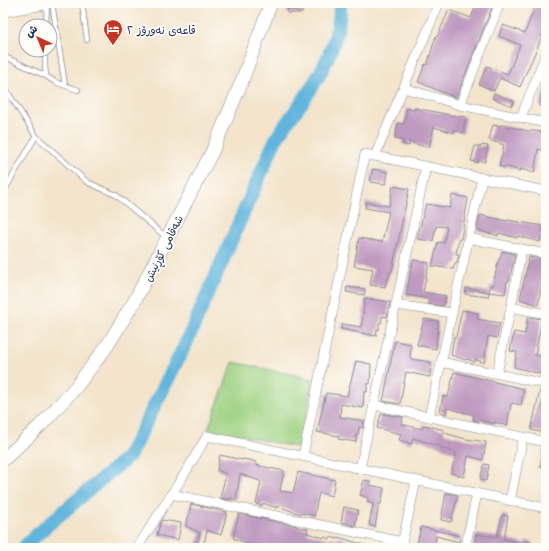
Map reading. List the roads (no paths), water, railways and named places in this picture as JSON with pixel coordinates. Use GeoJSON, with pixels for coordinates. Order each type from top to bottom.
{"type":"FeatureCollection","features":[{"type":"Feature","properties":{"kind":"main road"},"geometry":{"type":"LineString","coordinates":[[3,10],[46,3]]}},
{"type":"Feature","properties":{"kind":"main road","name":"شەقامی کۆڕنیش"},"geometry":{"type":"LineString","coordinates":[[3,460],[59,406],[92,367],[131,308],[212,152],[227,119],[271,3]]}},
{"type":"Feature","properties":{"kind":"street"},"geometry":{"type":"LineString","coordinates":[[376,156],[439,3]]}},
{"type":"Feature","properties":{"kind":"street"},"geometry":{"type":"LineString","coordinates":[[460,105],[500,3]]}},
{"type":"Feature","properties":{"kind":"street"},"geometry":{"type":"LineString","coordinates":[[521,117],[545,60]]}},
{"type":"Feature","properties":{"kind":"street"},"geometry":{"type":"LineString","coordinates":[[404,88],[460,105],[546,123]]}},
{"type":"Feature","properties":{"kind":"street"},"geometry":{"type":"LineString","coordinates":[[303,456],[365,154],[546,191]]}},
{"type":"Feature","properties":{"kind":"street"},"geometry":{"type":"LineString","coordinates":[[360,468],[426,167]]}},
{"type":"Feature","properties":{"kind":"street"},"geometry":{"type":"LineString","coordinates":[[429,417],[482,178]]}},
{"type":"Feature","properties":{"kind":"street"},"geometry":{"type":"LineString","coordinates":[[468,238],[546,254]]}},
{"type":"Feature","properties":{"kind":"street"},"geometry":{"type":"LineString","coordinates":[[497,373],[522,249]]}},
{"type":"Feature","properties":{"kind":"street"},"geometry":{"type":"LineString","coordinates":[[396,305],[452,313]]}},
{"type":"Feature","properties":{"kind":"street"},"geometry":{"type":"LineString","coordinates":[[511,307],[546,314]]}},
{"type":"Feature","properties":{"kind":"street"},"geometry":{"type":"LineString","coordinates":[[441,362],[546,384]]}},
{"type":"Feature","properties":{"kind":"street"},"geometry":{"type":"LineString","coordinates":[[374,405],[546,442]]}},
{"type":"Feature","properties":{"kind":"street"},"geometry":{"type":"LineString","coordinates":[[139,548],[207,436],[546,508]]}},
{"type":"Feature","properties":{"kind":"street"},"geometry":{"type":"LineString","coordinates":[[510,501],[523,437]]}},
{"type":"Feature","properties":{"kind":"street"},"geometry":{"type":"LineString","coordinates":[[171,494],[402,545],[416,481]]}},
{"type":"Feature","properties":{"kind":"street"},"geometry":{"type":"LineString","coordinates":[[465,548],[477,494]]}},
{"type":"Feature","properties":{"kind":"lane"},"geometry":{"type":"LineString","coordinates":[[46,3],[46,18]]}},
{"type":"Feature","properties":{"kind":"lane"},"geometry":{"type":"LineString","coordinates":[[52,3],[64,85]]}},
{"type":"Feature","properties":{"kind":"lane"},"geometry":{"type":"LineString","coordinates":[[82,3],[87,40]]}},
{"type":"Feature","properties":{"kind":"lane"},"geometry":{"type":"LineString","coordinates":[[3,56],[46,76],[55,82],[78,90]]}},
{"type":"Feature","properties":{"kind":"lane"},"geometry":{"type":"LineString","coordinates":[[45,58],[46,76]]}},
{"type":"Feature","properties":{"kind":"lane"},"geometry":{"type":"LineString","coordinates":[[3,85],[36,136],[87,182],[116,195],[168,238]]}},
{"type":"Feature","properties":{"kind":"lane"},"geometry":{"type":"LineString","coordinates":[[3,193],[36,136]]}},
{"type":"Feature","properties":{"kind":"waterway"},"geometry":{"type":"LineString","coordinates":[[23,548],[43,529],[129,456],[187,341],[275,141],[322,70],[338,26],[340,3]]}},
{"type":"Feature","properties":{"kind":"place","name":"قاعەی نەورۆز ٢"},"geometry":{"type":"Point","coordinates":[113,46]}}]}
